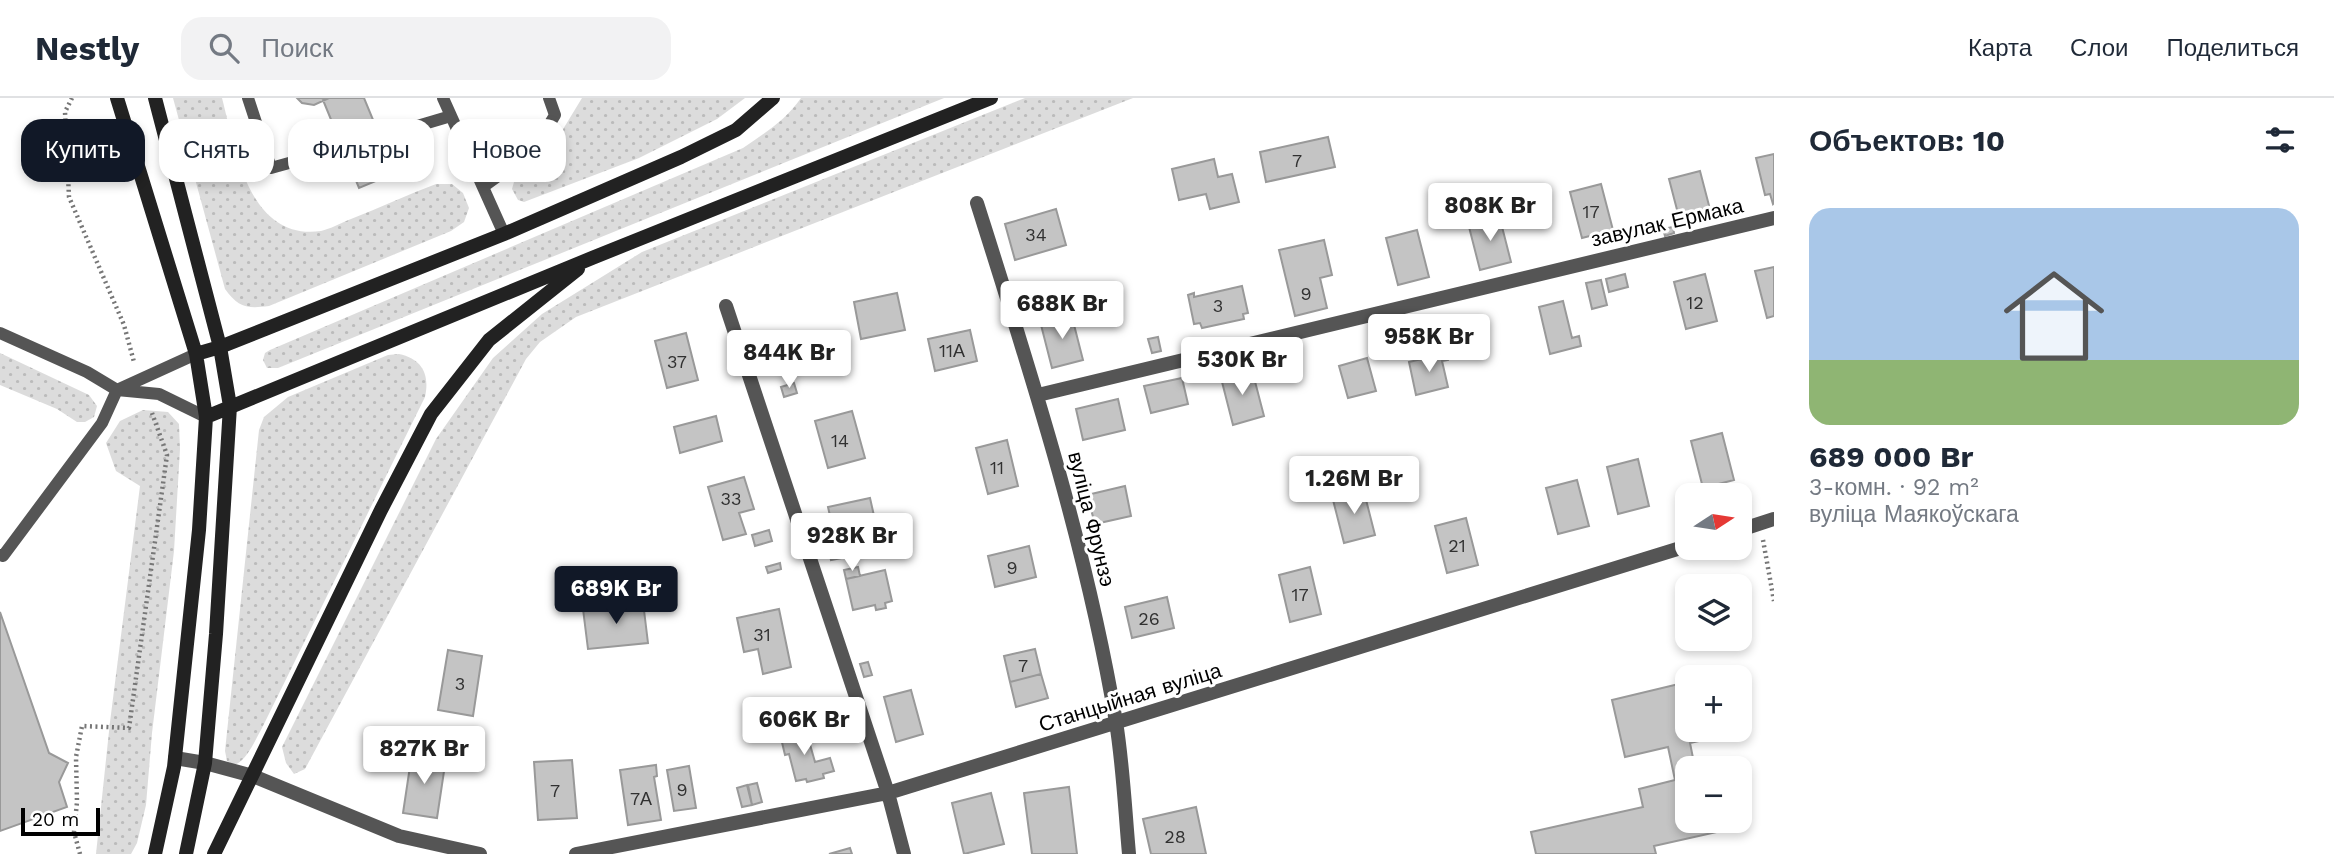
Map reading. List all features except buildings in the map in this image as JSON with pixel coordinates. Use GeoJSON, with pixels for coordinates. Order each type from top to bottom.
{"type":"FeatureCollection","features":[{"type":"Feature","properties":{"kind":"main road"},"geometry":{"type":"LineString","coordinates":[[117,98],[196,354],[206,417],[200,530],[175,758],[155,854]]}},
{"type":"Feature","properties":{"kind":"main road"},"geometry":{"type":"LineString","coordinates":[[155,98],[220,346],[230,406],[205,763],[186,854]]}},
{"type":"Feature","properties":{"kind":"main road"},"geometry":{"type":"LineString","coordinates":[[196,354],[505,234],[681,157],[736,130],[773,98]]}},
{"type":"Feature","properties":{"kind":"main road"},"geometry":{"type":"LineString","coordinates":[[206,417],[991,98]]}},
{"type":"Feature","properties":{"kind":"main road"},"geometry":{"type":"LineString","coordinates":[[214,854],[381,510],[431,414],[489,340],[592,258]]}},
{"type":"Feature","properties":{"kind":"street","name":"вуліца Фрунзэ"},"geometry":{"type":"LineString","coordinates":[[977,203],[1038,395],[1075,524],[1116,723],[1129,854]]}},
{"type":"Feature","properties":{"kind":"street","name":"завулак Ермака"},"geometry":{"type":"LineString","coordinates":[[1038,395],[1774,218]]}},
{"type":"Feature","properties":{"kind":"street"},"geometry":{"type":"LineString","coordinates":[[726,306],[888,793],[904,854]]}},
{"type":"Feature","properties":{"kind":"street","name":"Станцыйная вуліца"},"geometry":{"type":"LineString","coordinates":[[576,854],[888,793],[1675,550]]}},
{"type":"Feature","properties":{"kind":"street"},"geometry":{"type":"LineString","coordinates":[[175,758],[253,776],[399,836],[480,854]]}},
{"type":"Feature","properties":{"kind":"lane"},"geometry":{"type":"LineString","coordinates":[[248,98],[271,168],[288,163]]}},
{"type":"Feature","properties":{"kind":"lane"},"geometry":{"type":"LineString","coordinates":[[443,98],[505,234]]}},
{"type":"Feature","properties":{"kind":"lane"},"geometry":{"type":"LineString","coordinates":[[484,187],[534,150],[555,115],[549,98]]}},
{"type":"Feature","properties":{"kind":"lane"},"geometry":{"type":"LineString","coordinates":[[434,121],[451,116]]}},
{"type":"Feature","properties":{"kind":"lane"},"geometry":{"type":"LineString","coordinates":[[0,333],[87,372],[117,390],[159,394],[206,417]]}},
{"type":"Feature","properties":{"kind":"lane"},"geometry":{"type":"LineString","coordinates":[[0,555],[4,556],[102,423],[117,390],[196,354]]}},
{"type":"Feature","properties":{"kind":"path"},"geometry":{"type":"LineString","coordinates":[[72,98],[65,112],[69,197],[124,325],[140,380]]}},
{"type":"Feature","properties":{"kind":"path"},"geometry":{"type":"LineString","coordinates":[[80,854],[74,832],[77,802],[76,757],[82,726],[129,728],[167,455],[146,393]]}},
{"type":"Feature","properties":{"kind":"path"},"geometry":{"type":"LineString","coordinates":[[1767,521],[1774,601]]}},
{"type":"Feature","properties":{"kind":"shaded area"},"geometry":{"type":"Polygon","coordinates":[[[173,98],[222,98],[227,119],[179,119],[173,98]]]}},
{"type":"Feature","properties":{"kind":"shaded area"},"geometry":{"type":"Polygon","coordinates":[[[582,98],[745,98],[717,119],[639,158],[524,202],[518,200],[512,189],[514,182],[566,182],[566,124],[582,98]]]}},
{"type":"Feature","properties":{"kind":"shaded area"},"geometry":{"type":"Polygon","coordinates":[[[801,98],[944,98],[278,368],[267,368],[263,360],[265,353],[270,350],[743,148],[782,120],[801,98]]]}},
{"type":"Feature","properties":{"kind":"shaded area"},"geometry":{"type":"Polygon","coordinates":[[[1025,98],[1133,98],[576,317],[540,342],[526,359],[305,769],[294,774],[286,763],[282,747],[436,439],[493,358],[542,314],[642,252],[1025,98]]]}},
{"type":"Feature","properties":{"kind":"shaded area"},"geometry":{"type":"Polygon","coordinates":[[[196,182],[247,182],[261,206],[277,221],[296,230],[321,231],[436,184],[452,184],[463,193],[469,208],[464,222],[451,231],[269,306],[243,305],[234,300],[225,289],[196,182]]]}},
{"type":"Feature","properties":{"kind":"shaded area"},"geometry":{"type":"Polygon","coordinates":[[[0,353],[89,395],[97,406],[94,417],[85,422],[77,422],[57,409],[0,385],[0,353]]]}},
{"type":"Feature","properties":{"kind":"shaded area"},"geometry":{"type":"Polygon","coordinates":[[[399,354],[419,364],[425,375],[425,397],[262,728],[247,755],[234,765],[227,761],[225,751],[259,430],[264,417],[288,397],[388,355],[399,354]]]}},
{"type":"Feature","properties":{"kind":"shaded area"},"geometry":{"type":"Polygon","coordinates":[[[143,410],[168,412],[179,424],[174,551],[146,805],[137,843],[131,854],[96,854],[140,486],[116,471],[106,443],[120,421],[143,410]]]}}]}
